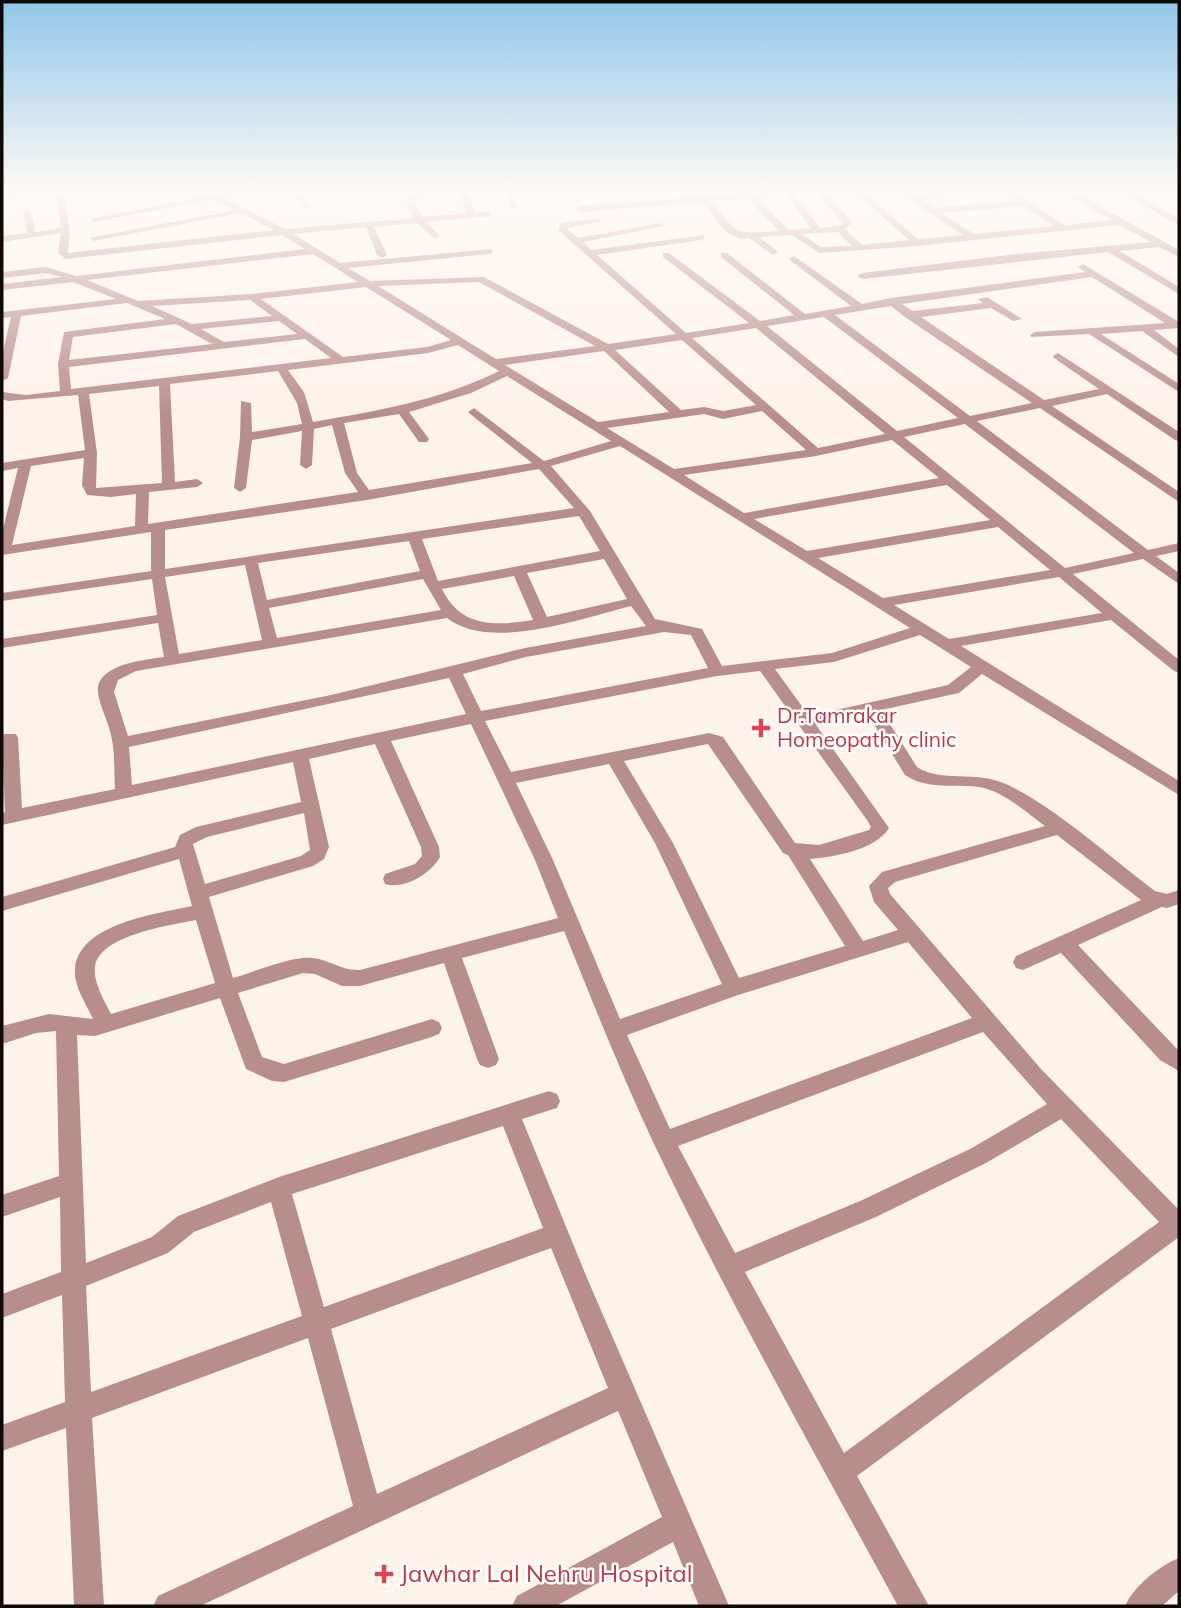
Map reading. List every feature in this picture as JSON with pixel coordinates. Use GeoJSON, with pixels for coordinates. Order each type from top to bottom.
{"type":"FeatureCollection","features":[{"type":"Feature","properties":{"kind":"street"},"geometry":{"type":"LineString","coordinates":[[2,315],[132,302],[161,287],[251,266]]}},
{"type":"Feature","properties":{"kind":"street"},"geometry":{"type":"LineString","coordinates":[[340,266],[1179,789]]}},
{"type":"Feature","properties":{"kind":"street"},"geometry":{"type":"LineString","coordinates":[[604,266],[816,452]]}},
{"type":"Feature","properties":{"kind":"street"},"geometry":{"type":"LineString","coordinates":[[681,266],[896,435],[1179,668]]}},
{"type":"Feature","properties":{"kind":"street"},"geometry":{"type":"LineString","coordinates":[[738,266],[803,317]]}},
{"type":"Feature","properties":{"kind":"street"},"geometry":{"type":"LineString","coordinates":[[804,266],[859,307]]}},
{"type":"Feature","properties":{"kind":"street"},"geometry":{"type":"LineString","coordinates":[[862,276],[943,266]]}},
{"type":"Feature","properties":{"kind":"street"},"geometry":{"type":"LineString","coordinates":[[1081,266],[1177,325]]}},
{"type":"Feature","properties":{"kind":"street"},"geometry":{"type":"LineString","coordinates":[[1139,266],[1179,291]]}},
{"type":"Feature","properties":{"kind":"street"},"geometry":{"type":"LineString","coordinates":[[2,275],[51,271],[78,279],[192,327],[227,356]]}},
{"type":"Feature","properties":{"kind":"street"},"geometry":{"type":"LineString","coordinates":[[494,363],[608,349],[968,289],[1093,274]]}},
{"type":"Feature","properties":{"kind":"street"},"geometry":{"type":"LineString","coordinates":[[2,288],[78,279],[252,296],[367,284],[474,278],[486,280],[608,349],[680,415]]}},
{"type":"Feature","properties":{"kind":"street"},"geometry":{"type":"LineString","coordinates":[[968,289],[1017,319]]}},
{"type":"Feature","properties":{"kind":"street"},"geometry":{"type":"LineString","coordinates":[[252,296],[342,361]]}},
{"type":"Feature","properties":{"kind":"street"},"geometry":{"type":"LineString","coordinates":[[895,300],[1179,498]]}},
{"type":"Feature","properties":{"kind":"street"},"geometry":{"type":"LineString","coordinates":[[912,314],[992,306]]}},
{"type":"Feature","properties":{"kind":"street"},"geometry":{"type":"LineString","coordinates":[[2,378],[4,357],[18,313]]}},
{"type":"Feature","properties":{"kind":"street"},"geometry":{"type":"LineString","coordinates":[[826,313],[1179,580]]}},
{"type":"Feature","properties":{"kind":"street"},"geometry":{"type":"LineString","coordinates":[[192,327],[281,318]]}},
{"type":"Feature","properties":{"kind":"street"},"geometry":{"type":"LineString","coordinates":[[63,364],[145,339],[177,320]]}},
{"type":"Feature","properties":{"kind":"street"},"geometry":{"type":"LineString","coordinates":[[1035,335],[1177,325]]}},
{"type":"Feature","properties":{"kind":"street"},"geometry":{"type":"LineString","coordinates":[[1144,327],[1179,354]]}},
{"type":"Feature","properties":{"kind":"street"},"geometry":{"type":"LineString","coordinates":[[1092,332],[1179,389]]}},
{"type":"Feature","properties":{"kind":"street"},"geometry":{"type":"LineString","coordinates":[[66,393],[63,364],[68,334],[145,339],[281,368],[428,351],[460,341]]}},
{"type":"Feature","properties":{"kind":"street"},"geometry":{"type":"LineString","coordinates":[[4,397],[66,393],[164,381],[227,356],[306,336]]}},
{"type":"Feature","properties":{"kind":"street"},"geometry":{"type":"LineString","coordinates":[[1058,356],[1179,437]]}},
{"type":"Feature","properties":{"kind":"street"},"geometry":{"type":"LineString","coordinates":[[281,368],[299,392],[310,425],[306,466]]}},
{"type":"Feature","properties":{"kind":"street"},"geometry":{"type":"LineString","coordinates":[[246,438],[402,410],[467,391],[508,371]]}},
{"type":"Feature","properties":{"kind":"street"},"geometry":{"type":"LineString","coordinates":[[164,381],[169,487]]}},
{"type":"Feature","properties":{"kind":"street"},"geometry":{"type":"LineString","coordinates":[[672,473],[816,452],[1109,390]]}},
{"type":"Feature","properties":{"kind":"street"},"geometry":{"type":"LineString","coordinates":[[83,391],[91,453],[88,485],[92,492],[142,490],[197,483]]}},
{"type":"Feature","properties":{"kind":"street"},"geometry":{"type":"LineString","coordinates":[[240,488],[246,438],[245,403]]}},
{"type":"Feature","properties":{"kind":"street"},"geometry":{"type":"LineString","coordinates":[[596,426],[704,410],[727,415],[765,407]]}},
{"type":"Feature","properties":{"kind":"street"},"geometry":{"type":"LineString","coordinates":[[402,410],[423,439]]}},
{"type":"Feature","properties":{"kind":"street"},"geometry":{"type":"LineString","coordinates":[[474,412],[542,465],[583,511],[636,601],[650,622],[660,628]]}},
{"type":"Feature","properties":{"kind":"street"},"geometry":{"type":"LineString","coordinates":[[337,421],[351,473],[367,496]]}},
{"type":"Feature","properties":{"kind":"street"},"geometry":{"type":"LineString","coordinates":[[26,463],[3,551],[367,496],[542,465],[621,442]]}},
{"type":"Feature","properties":{"kind":"street"},"geometry":{"type":"LineString","coordinates":[[2,467],[91,453]]}},
{"type":"Feature","properties":{"kind":"street"},"geometry":{"type":"LineString","coordinates":[[742,517],[951,480]]}},
{"type":"Feature","properties":{"kind":"street"},"geometry":{"type":"LineString","coordinates":[[141,531],[142,490]]}},
{"type":"Feature","properties":{"kind":"street"},"geometry":{"type":"LineString","coordinates":[[2,597],[583,511]]}},
{"type":"Feature","properties":{"kind":"street"},"geometry":{"type":"LineString","coordinates":[[805,556],[1003,522]]}},
{"type":"Feature","properties":{"kind":"street"},"geometry":{"type":"LineString","coordinates":[[158,528],[158,575],[172,661]]}},
{"type":"Feature","properties":{"kind":"street"},"geometry":{"type":"LineString","coordinates":[[414,536],[432,580],[450,613],[467,624],[481,628],[541,621],[636,601]]}},
{"type":"Feature","properties":{"kind":"street"},"geometry":{"type":"LineString","coordinates":[[880,603],[1065,572],[1179,547]]}},
{"type":"Feature","properties":{"kind":"street"},"geometry":{"type":"LineString","coordinates":[[261,605],[519,570],[608,554]]}},
{"type":"Feature","properties":{"kind":"street"},"geometry":{"type":"LineString","coordinates":[[251,561],[271,645]]}},
{"type":"Feature","properties":{"kind":"street"},"geometry":{"type":"LineString","coordinates":[[519,570],[541,621]]}},
{"type":"Feature","properties":{"kind":"street"},"geometry":{"type":"LineString","coordinates":[[124,794],[120,743],[106,692],[111,677],[132,667],[450,613]]}},
{"type":"Feature","properties":{"kind":"street"},"geometry":{"type":"LineString","coordinates":[[947,644],[1115,615]]}},
{"type":"Feature","properties":{"kind":"street"},"geometry":{"type":"LineString","coordinates":[[2,644],[164,618]]}},
{"type":"Feature","properties":{"kind":"street"},"geometry":{"type":"LineString","coordinates":[[120,743],[454,672],[525,653],[660,628],[684,628],[697,632],[717,670]]}},
{"type":"Feature","properties":{"kind":"street"},"geometry":{"type":"LineString","coordinates":[[10,738],[8,818],[477,717],[717,670],[834,657],[922,629]]}},
{"type":"Feature","properties":{"kind":"street"},"geometry":{"type":"LineString","coordinates":[[507,779],[705,737],[717,741],[789,848],[814,853],[875,835],[880,828],[765,665]]}},
{"type":"Feature","properties":{"kind":"street"},"geometry":{"type":"LineString","coordinates":[[806,722],[953,689],[982,666]]}},
{"type":"Feature","properties":{"kind":"street"},"geometry":{"type":"LineString","coordinates":[[454,672],[507,779],[664,1141],[729,1267],[914,1606]]}},
{"type":"Feature","properties":{"kind":"street"},"geometry":{"type":"LineString","coordinates":[[872,708],[911,771],[918,777],[933,781],[963,779],[990,783],[1060,828],[1128,882],[1159,900]]}},
{"type":"Feature","properties":{"kind":"street"},"geometry":{"type":"LineString","coordinates":[[381,738],[431,852],[427,865],[393,879]]}},
{"type":"Feature","properties":{"kind":"street"},"geometry":{"type":"LineString","coordinates":[[106,1023],[86,979],[85,965],[89,951],[103,939],[315,857],[320,846],[300,756]]}},
{"type":"Feature","properties":{"kind":"street"},"geometry":{"type":"LineString","coordinates":[[613,757],[664,844],[734,988]]}},
{"type":"Feature","properties":{"kind":"street"},"geometry":{"type":"LineString","coordinates":[[309,806],[201,832],[186,840],[184,851],[226,988],[254,1063],[272,1072],[284,1073],[432,1027]]}},
{"type":"Feature","properties":{"kind":"street"},"geometry":{"type":"LineString","coordinates":[[840,1472],[1178,1224],[986,1022],[881,897],[878,886],[881,881],[1060,828]]}},
{"type":"Feature","properties":{"kind":"street"},"geometry":{"type":"LineString","coordinates":[[2,904],[184,851]]}},
{"type":"Feature","properties":{"kind":"street"},"geometry":{"type":"LineString","coordinates":[[795,851],[858,950]]}},
{"type":"Feature","properties":{"kind":"street"},"geometry":{"type":"LineString","coordinates":[[1023,962],[1159,900],[1179,897]]}},
{"type":"Feature","properties":{"kind":"street"},"geometry":{"type":"LineString","coordinates":[[2,1035],[47,1023],[82,1028],[106,1023],[303,965],[320,966],[334,977],[349,980],[570,922]]}},
{"type":"Feature","properties":{"kind":"street"},"geometry":{"type":"LineString","coordinates":[[615,1030],[734,988],[913,933]]}},
{"type":"Feature","properties":{"kind":"street"},"geometry":{"type":"LineString","coordinates":[[1064,943],[1167,1054],[1179,1062]]}},
{"type":"Feature","properties":{"kind":"street"},"geometry":{"type":"LineString","coordinates":[[451,954],[488,1059]]}},
{"type":"Feature","properties":{"kind":"street"},"geometry":{"type":"LineString","coordinates":[[664,1141],[986,1022]]}},
{"type":"Feature","properties":{"kind":"street"},"geometry":{"type":"LineString","coordinates":[[66,1024],[78,1412],[89,1606]]}},
{"type":"Feature","properties":{"kind":"street"},"geometry":{"type":"LineString","coordinates":[[2,1306],[160,1245],[186,1224],[204,1216],[279,1188],[549,1101]]}},
{"type":"Feature","properties":{"kind":"street"},"geometry":{"type":"LineString","coordinates":[[729,1267],[868,1209],[978,1156],[1063,1106]]}},
{"type":"Feature","properties":{"kind":"street"},"geometry":{"type":"LineString","coordinates":[[509,1114],[714,1606]]}},
{"type":"Feature","properties":{"kind":"street"},"geometry":{"type":"LineString","coordinates":[[2,1206],[71,1183]]}},
{"type":"Feature","properties":{"kind":"street"},"geometry":{"type":"LineString","coordinates":[[279,1188],[368,1511]]}},
{"type":"Feature","properties":{"kind":"street"},"geometry":{"type":"LineString","coordinates":[[2,1438],[557,1234]]}},
{"type":"Feature","properties":{"kind":"street"},"geometry":{"type":"LineString","coordinates":[[168,1606],[624,1394]]}},
{"type":"Feature","properties":{"kind":"street"},"geometry":{"type":"LineString","coordinates":[[527,1606],[679,1523]]}},
{"type":"Feature","properties":{"kind":"street"},"geometry":{"type":"LineString","coordinates":[[1140,1606],[1179,1572]]}},
{"type":"Feature","properties":{"kind":"place","name":"Dr.Tamrakar Homeopathy clinic"},"geometry":{"type":"Point","coordinates":[761,728]}},
{"type":"Feature","properties":{"kind":"place","name":"Jawhar Lal Nehru Hospital"},"geometry":{"type":"Point","coordinates":[384,1574]}}]}
